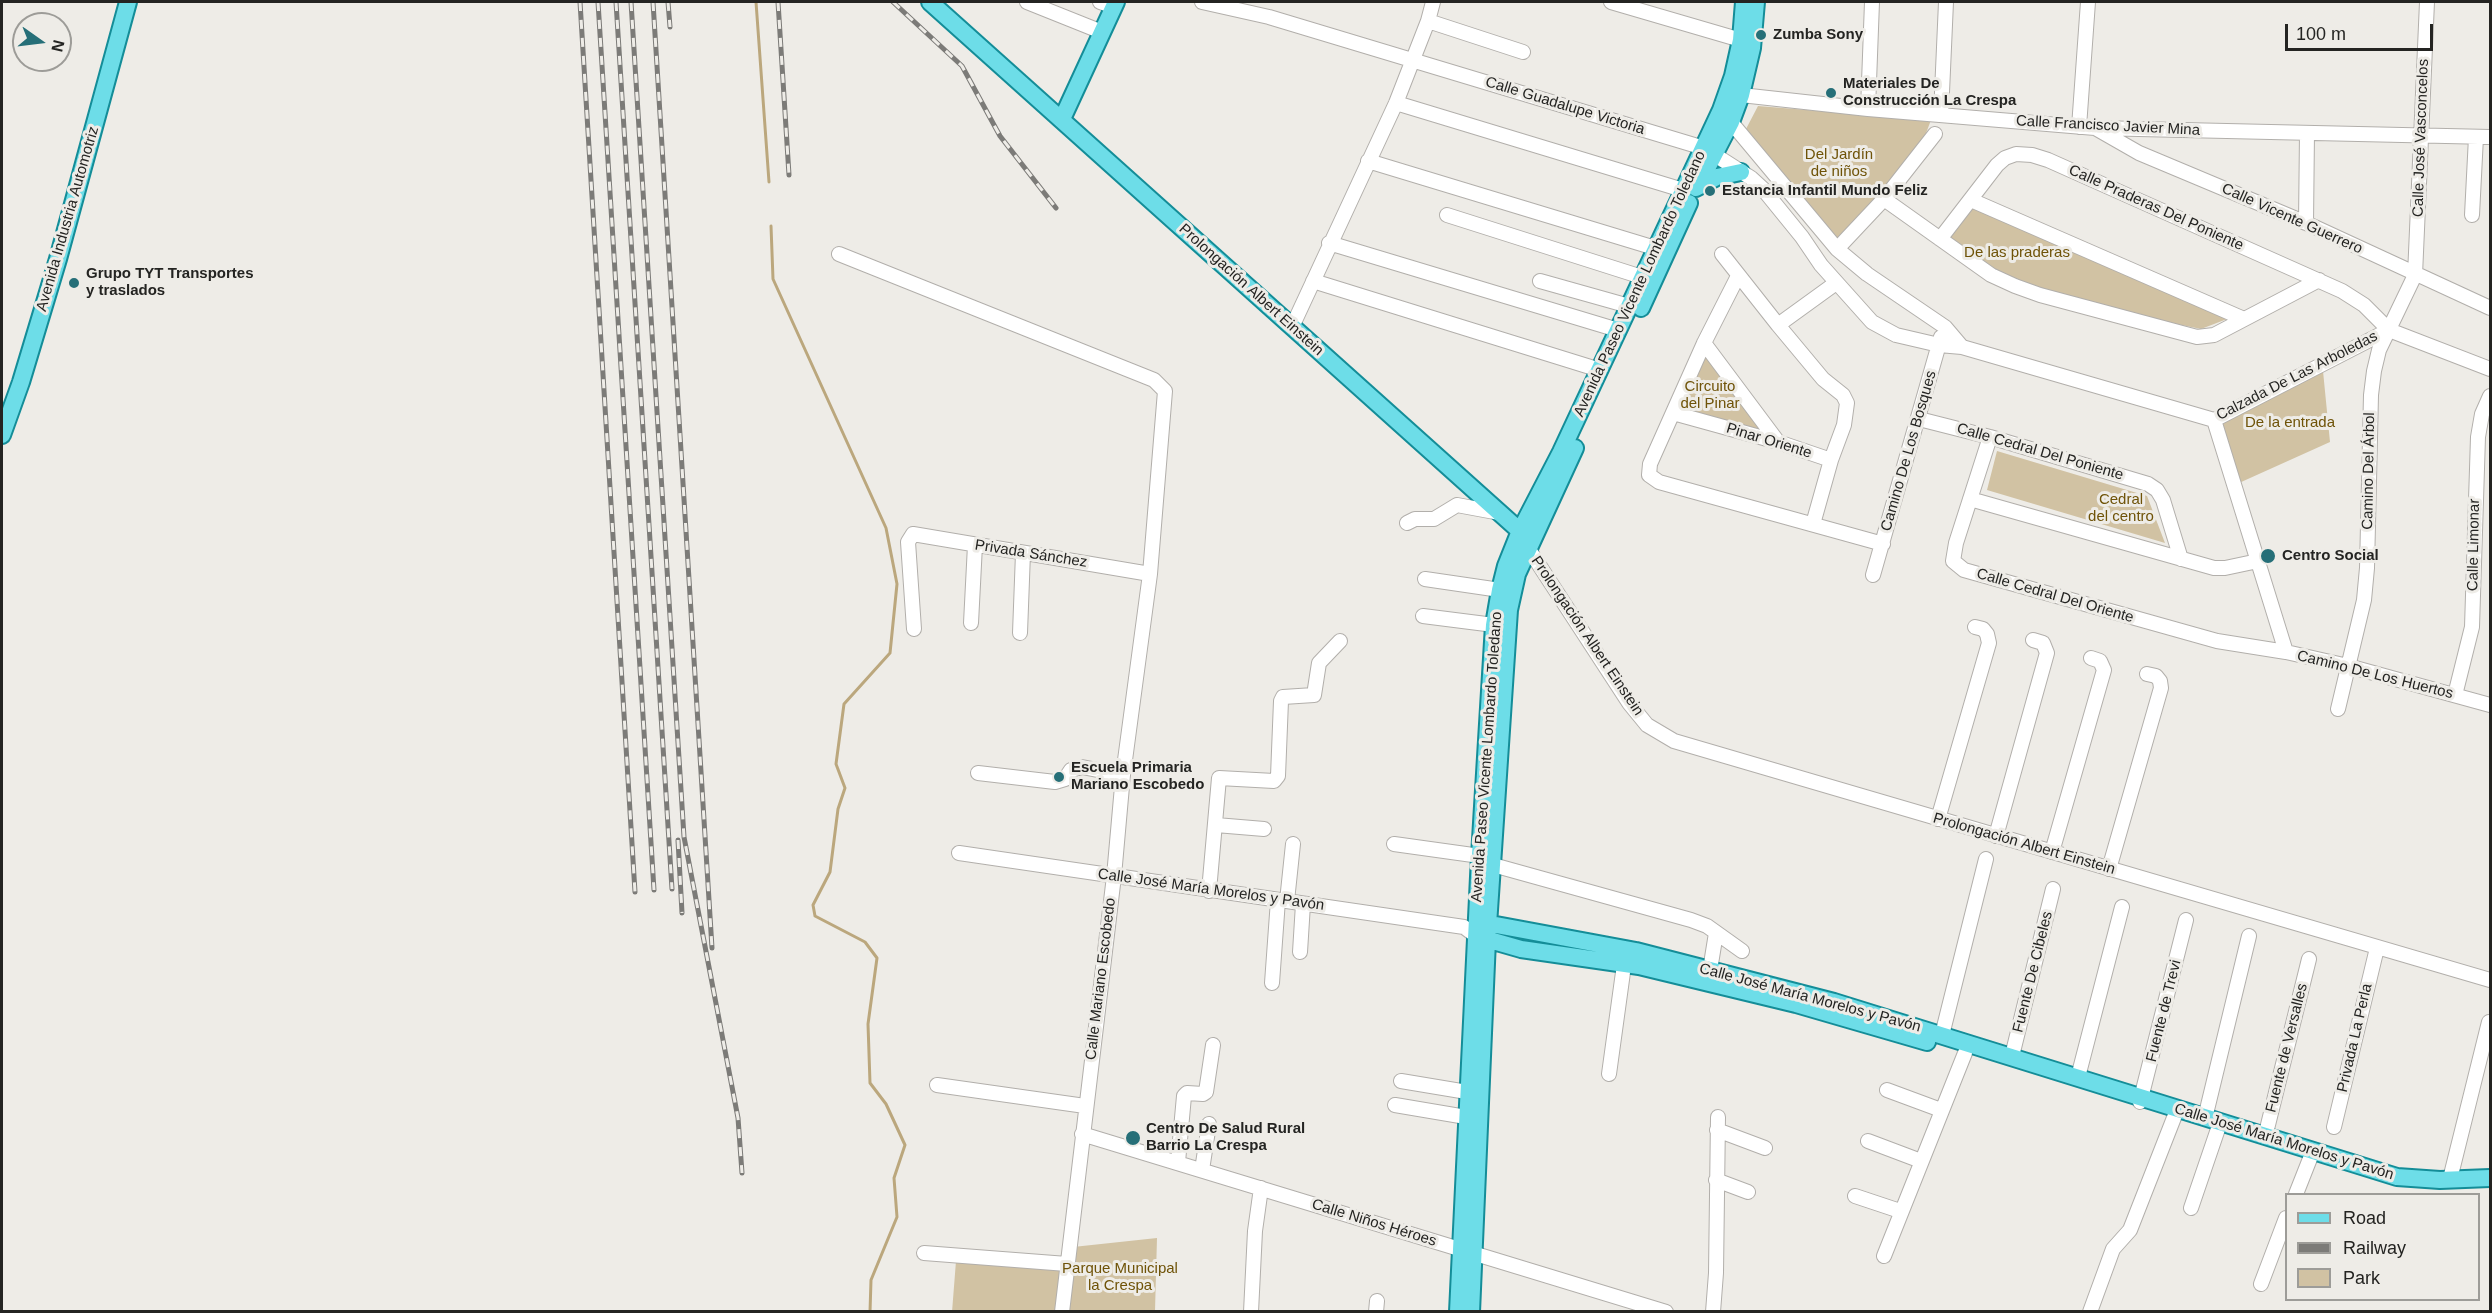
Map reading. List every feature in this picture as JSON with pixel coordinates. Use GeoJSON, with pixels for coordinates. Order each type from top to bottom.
{"type":"FeatureCollection","features":[{"type":"Feature","properties":{"kind":"main road","name":"Avenida Industria Automotriz"},"geometry":{"type":"LineString","coordinates":[[2,435],[21,382],[58,259],[128,2]]}},
{"type":"Feature","properties":{"kind":"main road","name":"Prolongación Albert Einstein"},"geometry":{"type":"LineString","coordinates":[[930,2],[1520,531],[1528,548]]}},
{"type":"Feature","properties":{"kind":"main road","name":"Avenida Paseo Vicente Lombardo Toledano"},"geometry":{"type":"LineString","coordinates":[[1735,94],[1744,2]]}},
{"type":"Feature","properties":{"kind":"main road","name":"Avenida Paseo Vicente Lombardo Toledano"},"geometry":{"type":"LineString","coordinates":[[1471,1311],[1468,1251],[1467,1092],[1478,929],[1509,610],[1517,574],[1528,548],[1735,94],[1752,48],[1756,2]]}},
{"type":"Feature","properties":{"kind":"main road"},"geometry":{"type":"LineString","coordinates":[[1062,119],[1102,32],[1110,3]]}},
{"type":"Feature","properties":{"kind":"main road"},"geometry":{"type":"LineString","coordinates":[[1690,189],[1717,177],[1741,172]]}},
{"type":"Feature","properties":{"kind":"main road","name":"Avenida Paseo Vicente Lombardo Toledano"},"geometry":{"type":"LineString","coordinates":[[1486,861],[1494,626],[1506,566],[1520,531],[1600,370],[1655,248],[1690,189]]}},
{"type":"Feature","properties":{"kind":"main road","name":"Avenida Paseo Vicente Lombardo Toledano"},"geometry":{"type":"LineString","coordinates":[[1458,1311],[1468,1251],[1478,929]]}},
{"type":"Feature","properties":{"kind":"main road","name":"Calle José María Morelos y Pavón"},"geometry":{"type":"LineString","coordinates":[[1478,929],[1521,949],[1624,965],[1710,969],[1854,1008],[2397,1177],[2490,1178]]}},
{"type":"Feature","properties":{"kind":"main road","name":"Calle José María Morelos y Pavón"},"geometry":{"type":"LineString","coordinates":[[1478,929],[1636,951],[1677,968],[1965,1053],[2110,1095],[2145,1100]]}},
{"type":"Feature","properties":{"kind":"street"},"geometry":{"type":"LineString","coordinates":[[1027,2],[1102,32]]}},
{"type":"Feature","properties":{"kind":"street","name":"Calle Guadalupe Victoria"},"geometry":{"type":"LineString","coordinates":[[1202,2],[1240,9],[1414,60],[1709,151]]}},
{"type":"Feature","properties":{"kind":"street"},"geometry":{"type":"LineString","coordinates":[[1292,327],[1329,243],[1396,103],[1414,60],[1433,2]]}},
{"type":"Feature","properties":{"kind":"street"},"geometry":{"type":"LineString","coordinates":[[1611,2],[1741,40]]}},
{"type":"Feature","properties":{"kind":"street"},"geometry":{"type":"LineString","coordinates":[[1868,109],[1872,2]]}},
{"type":"Feature","properties":{"kind":"street"},"geometry":{"type":"LineString","coordinates":[[1941,115],[1946,2]]}},
{"type":"Feature","properties":{"kind":"street"},"geometry":{"type":"LineString","coordinates":[[2079,126],[2088,2]]}},
{"type":"Feature","properties":{"kind":"street","name":"Calle José Vasconcelos"},"geometry":{"type":"LineString","coordinates":[[2415,275],[2427,2]]}},
{"type":"Feature","properties":{"kind":"street"},"geometry":{"type":"LineString","coordinates":[[1428,21],[1523,52]]}},
{"type":"Feature","properties":{"kind":"street","name":"Calle Francisco Javier Mina"},"geometry":{"type":"LineString","coordinates":[[1735,94],[1868,109],[2095,128],[2490,137]]}},
{"type":"Feature","properties":{"kind":"street"},"geometry":{"type":"LineString","coordinates":[[1396,103],[1690,189]]}},
{"type":"Feature","properties":{"kind":"street"},"geometry":{"type":"LineString","coordinates":[[1726,116],[1837,249],[1867,274],[1945,327],[1962,347]]}},
{"type":"Feature","properties":{"kind":"street","name":"Calle Vicente Guerrero"},"geometry":{"type":"LineString","coordinates":[[2095,128],[2139,153],[2306,223],[2490,308]]}},
{"type":"Feature","properties":{"kind":"street"},"geometry":{"type":"LineString","coordinates":[[2306,223],[2307,133]]}},
{"type":"Feature","properties":{"kind":"street"},"geometry":{"type":"LineString","coordinates":[[1837,249],[1884,199],[1935,134]]}},
{"type":"Feature","properties":{"kind":"street"},"geometry":{"type":"LineString","coordinates":[[2472,215],[2476,137]]}},
{"type":"Feature","properties":{"kind":"street","name":"Calzada De Las Arboledas"},"geometry":{"type":"LineString","coordinates":[[1709,151],[1763,189],[1836,283],[1872,322],[1883,330],[1939,345],[1962,347],[2214,420],[2389,330],[2490,369]]}},
{"type":"Feature","properties":{"kind":"street","name":"Calle Praderas Del Poniente"},"geometry":{"type":"LineString","coordinates":[[1941,239],[1997,165],[2005,158],[2016,154],[2032,155],[2048,160],[2319,280],[2364,305],[2389,330]]}},
{"type":"Feature","properties":{"kind":"street"},"geometry":{"type":"LineString","coordinates":[[1368,161],[1655,248]]}},
{"type":"Feature","properties":{"kind":"street"},"geometry":{"type":"LineString","coordinates":[[1884,199],[1991,275],[2015,286],[2040,295],[2197,337],[2214,335],[2319,280]]}},
{"type":"Feature","properties":{"kind":"street"},"geometry":{"type":"LineString","coordinates":[[1971,200],[2244,319]]}},
{"type":"Feature","properties":{"kind":"street"},"geometry":{"type":"LineString","coordinates":[[1447,215],[1642,277]]}},
{"type":"Feature","properties":{"kind":"street"},"geometry":{"type":"LineString","coordinates":[[1802,237],[1816,226]]}},
{"type":"Feature","properties":{"kind":"street"},"geometry":{"type":"LineString","coordinates":[[1329,243],[1618,330]]}},
{"type":"Feature","properties":{"kind":"street","name":"Calle Mariano Escobedo"},"geometry":{"type":"LineString","coordinates":[[839,254],[1154,380],[1165,391],[1150,574],[1123,775],[1114,876],[1062,1311]]}},
{"type":"Feature","properties":{"kind":"street"},"geometry":{"type":"LineString","coordinates":[[1722,254],[1823,379],[1843,395],[1847,403],[1846,415],[1813,524]]}},
{"type":"Feature","properties":{"kind":"street","name":"Camino Del Árbol"},"geometry":{"type":"LineString","coordinates":[[2338,709],[2364,600],[2367,568],[2371,395],[2379,350],[2415,275]]}},
{"type":"Feature","properties":{"kind":"street"},"geometry":{"type":"LineString","coordinates":[[1738,276],[1704,343],[1648,471],[1651,478],[1883,544]]}},
{"type":"Feature","properties":{"kind":"street"},"geometry":{"type":"LineString","coordinates":[[1313,281],[1600,370]]}},
{"type":"Feature","properties":{"kind":"street"},"geometry":{"type":"LineString","coordinates":[[1540,281],[1629,306]]}},
{"type":"Feature","properties":{"kind":"street"},"geometry":{"type":"LineString","coordinates":[[1778,325],[1836,283]]}},
{"type":"Feature","properties":{"kind":"street","name":"Camino De Los Bosques"},"geometry":{"type":"LineString","coordinates":[[1874,574],[1945,327]]}},
{"type":"Feature","properties":{"kind":"street"},"geometry":{"type":"LineString","coordinates":[[1704,343],[1778,442]]}},
{"type":"Feature","properties":{"kind":"street","name":"Calle Limonar"},"geometry":{"type":"LineString","coordinates":[[2455,695],[2472,627],[2478,437],[2482,414],[2490,396]]}},
{"type":"Feature","properties":{"kind":"street","name":"Pinar Oriente"},"geometry":{"type":"LineString","coordinates":[[1673,413],[1778,442],[1831,460]]}},
{"type":"Feature","properties":{"kind":"street","name":"Calle Cedral Del Poniente"},"geometry":{"type":"LineString","coordinates":[[1919,419],[1990,437],[2148,484],[2157,490],[2163,500],[2181,559]]}},
{"type":"Feature","properties":{"kind":"street","name":"Camino De Los Huertos"},"geometry":{"type":"LineString","coordinates":[[2214,420],[2286,652],[2348,666],[2490,705]]}},
{"type":"Feature","properties":{"kind":"street","name":"Calle Cedral Del Oriente"},"geometry":{"type":"LineString","coordinates":[[1990,437],[1956,543],[1953,561],[1964,570],[2217,641],[2286,652]]}},
{"type":"Feature","properties":{"kind":"street"},"geometry":{"type":"LineString","coordinates":[[1970,499],[2181,559],[2225,568],[2258,561]]}},
{"type":"Feature","properties":{"kind":"street"},"geometry":{"type":"LineString","coordinates":[[1407,523],[1415,519],[1434,519],[1457,505],[1500,513]]}},
{"type":"Feature","properties":{"kind":"street","name":"Privada Sánchez"},"geometry":{"type":"LineString","coordinates":[[914,629],[908,542],[912,534],[1150,574]]}},
{"type":"Feature","properties":{"kind":"street"},"geometry":{"type":"LineString","coordinates":[[970,623],[975,545]]}},
{"type":"Feature","properties":{"kind":"street","name":"Prolongación Albert Einstein"},"geometry":{"type":"LineString","coordinates":[[1528,548],[1629,703],[1647,725],[1674,741],[2490,980]]}},
{"type":"Feature","properties":{"kind":"street"},"geometry":{"type":"LineString","coordinates":[[1020,633],[1023,553]]}},
{"type":"Feature","properties":{"kind":"street"},"geometry":{"type":"LineString","coordinates":[[1425,579],[1500,590]]}},
{"type":"Feature","properties":{"kind":"street"},"geometry":{"type":"LineString","coordinates":[[1423,616],[1494,626]]}},
{"type":"Feature","properties":{"kind":"street"},"geometry":{"type":"LineString","coordinates":[[1938,819],[1989,643],[1983,629],[1975,627]]}},
{"type":"Feature","properties":{"kind":"street"},"geometry":{"type":"LineString","coordinates":[[1996,836],[2047,653],[2043,643],[2033,640]]}},
{"type":"Feature","properties":{"kind":"street"},"geometry":{"type":"LineString","coordinates":[[1209,891],[1219,778],[1274,781],[1278,776],[1281,701],[1283,697],[1314,695],[1319,663],[1340,641]]}},
{"type":"Feature","properties":{"kind":"street"},"geometry":{"type":"LineString","coordinates":[[2052,852],[2104,670],[2100,661],[2091,658]]}},
{"type":"Feature","properties":{"kind":"street"},"geometry":{"type":"LineString","coordinates":[[2109,869],[2161,688],[2156,676],[2147,674]]}},
{"type":"Feature","properties":{"kind":"street"},"geometry":{"type":"LineString","coordinates":[[978,773],[1055,782],[1065,779],[1077,767],[1123,775]]}},
{"type":"Feature","properties":{"kind":"street"},"geometry":{"type":"LineString","coordinates":[[1216,825],[1264,829]]}},
{"type":"Feature","properties":{"kind":"street"},"geometry":{"type":"LineString","coordinates":[[1272,983],[1293,844]]}},
{"type":"Feature","properties":{"kind":"street"},"geometry":{"type":"LineString","coordinates":[[1394,844],[1486,861],[1691,920],[1716,933],[1742,951]]}},
{"type":"Feature","properties":{"kind":"street","name":"Calle José María Morelos y Pavón"},"geometry":{"type":"LineString","coordinates":[[959,853],[1478,929]]}},
{"type":"Feature","properties":{"kind":"street"},"geometry":{"type":"LineString","coordinates":[[1942,1035],[1986,859]]}},
{"type":"Feature","properties":{"kind":"street","name":"Fuente De Cibeles"},"geometry":{"type":"LineString","coordinates":[[2012,1056],[2053,888]]}},
{"type":"Feature","properties":{"kind":"street"},"geometry":{"type":"LineString","coordinates":[[1299,952],[1303,904]]}},
{"type":"Feature","properties":{"kind":"street"},"geometry":{"type":"LineString","coordinates":[[2078,1077],[2122,907]]}},
{"type":"Feature","properties":{"kind":"street","name":"Fuente de Trevi"},"geometry":{"type":"LineString","coordinates":[[2145,1100],[2186,920]]}},
{"type":"Feature","properties":{"kind":"street"},"geometry":{"type":"LineString","coordinates":[[1710,969],[1716,933]]}},
{"type":"Feature","properties":{"kind":"street"},"geometry":{"type":"LineString","coordinates":[[2191,1208],[2213,1121],[2249,936]]}},
{"type":"Feature","properties":{"kind":"street","name":"Privada La Perla"},"geometry":{"type":"LineString","coordinates":[[2334,1127],[2377,948]]}},
{"type":"Feature","properties":{"kind":"street","name":"Fuente de Versalles"},"geometry":{"type":"LineString","coordinates":[[2265,1137],[2309,960]]}},
{"type":"Feature","properties":{"kind":"street"},"geometry":{"type":"LineString","coordinates":[[1609,1074],[1624,965]]}},
{"type":"Feature","properties":{"kind":"street"},"geometry":{"type":"LineString","coordinates":[[2450,1179],[2489,1022]]}},
{"type":"Feature","properties":{"kind":"street"},"geometry":{"type":"LineString","coordinates":[[1178,1162],[1184,1096],[1187,1093],[1203,1094],[1206,1092],[1213,1045]]}},
{"type":"Feature","properties":{"kind":"street"},"geometry":{"type":"LineString","coordinates":[[1884,1256],[1900,1211],[1965,1053]]}},
{"type":"Feature","properties":{"kind":"street"},"geometry":{"type":"LineString","coordinates":[[1401,1081],[1467,1092]]}},
{"type":"Feature","properties":{"kind":"street"},"geometry":{"type":"LineString","coordinates":[[937,1085],[1085,1106]]}},
{"type":"Feature","properties":{"kind":"street"},"geometry":{"type":"LineString","coordinates":[[1887,1090],[1941,1110]]}},
{"type":"Feature","properties":{"kind":"street"},"geometry":{"type":"LineString","coordinates":[[1395,1105],[1466,1117]]}},
{"type":"Feature","properties":{"kind":"street"},"geometry":{"type":"LineString","coordinates":[[2091,1311],[2113,1249],[2130,1230],[2177,1110]]}},
{"type":"Feature","properties":{"kind":"street"},"geometry":{"type":"LineString","coordinates":[[1202,1170],[1209,1124]]}},
{"type":"Feature","properties":{"kind":"street"},"geometry":{"type":"LineString","coordinates":[[1713,1311],[1716,1273],[1718,1124],[1765,1148]]}},
{"type":"Feature","properties":{"kind":"street","name":"Calle Niños Héroes"},"geometry":{"type":"LineString","coordinates":[[1082,1134],[1666,1311]]}},
{"type":"Feature","properties":{"kind":"street"},"geometry":{"type":"LineString","coordinates":[[1868,1141],[1921,1161]]}},
{"type":"Feature","properties":{"kind":"street"},"geometry":{"type":"LineString","coordinates":[[2296,1193],[2313,1151]]}},
{"type":"Feature","properties":{"kind":"street"},"geometry":{"type":"LineString","coordinates":[[1716,1180],[1748,1192]]}},
{"type":"Feature","properties":{"kind":"street"},"geometry":{"type":"LineString","coordinates":[[1251,1311],[1255,1231],[1261,1188]]}},
{"type":"Feature","properties":{"kind":"street"},"geometry":{"type":"LineString","coordinates":[[1855,1196],[1900,1211]]}},
{"type":"Feature","properties":{"kind":"street"},"geometry":{"type":"LineString","coordinates":[[2261,1284],[2285,1221]]}},
{"type":"Feature","properties":{"kind":"street"},"geometry":{"type":"LineString","coordinates":[[924,1253],[1067,1264]]}},
{"type":"Feature","properties":{"kind":"green space","name":"Del Jardín de niños"},"geometry":{"type":"Polygon","coordinates":[[[1758,106],[1931,120],[1925,136],[1882,191],[1837,240],[1746,129],[1758,106]]]}},
{"type":"Feature","properties":{"kind":"green space","name":"De las praderas"},"geometry":{"type":"Polygon","coordinates":[[[1973,208],[2227,319],[2201,329],[2138,316],[2040,289],[2001,273],[1950,237],[1973,208]]]}},
{"type":"Feature","properties":{"kind":"green space","name":"Circuito del Pinar"},"geometry":{"type":"Polygon","coordinates":[[[1705,350],[1766,434],[1677,411],[1705,350]]]}},
{"type":"Feature","properties":{"kind":"green space","name":"De la entrada"},"geometry":{"type":"Polygon","coordinates":[[[2323,371],[2330,442],[2239,483],[2215,425],[2323,371]]]}},
{"type":"Feature","properties":{"kind":"green space","name":"Cedral del centro"},"geometry":{"type":"Polygon","coordinates":[[[1997,451],[2147,496],[2165,543],[1987,490],[1997,451]]]}},
{"type":"Feature","properties":{"kind":"green space","name":"Parque Municipal la Crespa"},"geometry":{"type":"Polygon","coordinates":[[[1157,1238],[1155,1311],[1063,1312],[1073,1247],[1157,1238]]]}},
{"type":"Feature","properties":{"kind":"green space","name":"Parque Municipal la Crespa"},"geometry":{"type":"Polygon","coordinates":[[[956,1261],[1065,1265],[1060,1311],[952,1312],[956,1261]]]}},
{"type":"Feature","properties":{"kind":"waterway"},"geometry":{"type":"LineString","coordinates":[[756,2],[769,182]]}},
{"type":"Feature","properties":{"kind":"waterway"},"geometry":{"type":"LineString","coordinates":[[771,226],[773,279],[886,528],[897,584],[890,653],[844,704],[836,764],[845,788],[838,809],[830,872],[813,905],[815,916],[865,942],[877,958],[868,1024],[870,1083],[886,1104],[905,1145],[894,1178],[897,1217],[871,1280],[870,1312]]}},
{"type":"Feature","properties":{"kind":"railway"},"geometry":{"type":"LineString","coordinates":[[580,2],[635,892]]}},
{"type":"Feature","properties":{"kind":"railway"},"geometry":{"type":"LineString","coordinates":[[598,2],[654,890]]}},
{"type":"Feature","properties":{"kind":"railway"},"geometry":{"type":"LineString","coordinates":[[616,2],[672,889]]}},
{"type":"Feature","properties":{"kind":"railway"},"geometry":{"type":"LineString","coordinates":[[631,2],[684,837],[738,1118],[742,1173]]}},
{"type":"Feature","properties":{"kind":"railway"},"geometry":{"type":"LineString","coordinates":[[653,2],[712,948]]}},
{"type":"Feature","properties":{"kind":"railway"},"geometry":{"type":"LineString","coordinates":[[668,2],[670,27]]}},
{"type":"Feature","properties":{"kind":"railway"},"geometry":{"type":"LineString","coordinates":[[778,2],[789,175]]}},
{"type":"Feature","properties":{"kind":"railway"},"geometry":{"type":"LineString","coordinates":[[893,2],[962,66],[1000,136],[1056,208]]}},
{"type":"Feature","properties":{"kind":"railway"},"geometry":{"type":"LineString","coordinates":[[678,840],[682,913]]}},
{"type":"Feature","properties":{"kind":"place","name":"Zumba Sony"},"geometry":{"type":"Point","coordinates":[1761,35]}},
{"type":"Feature","properties":{"kind":"place","name":"Materiales De Construcción La Crespa"},"geometry":{"type":"Point","coordinates":[1831,93]}},
{"type":"Feature","properties":{"kind":"place","name":"Estancia Infantil Mundo Feliz"},"geometry":{"type":"Point","coordinates":[1710,191]}},
{"type":"Feature","properties":{"kind":"place","name":"Grupo TYT Transportes y traslados"},"geometry":{"type":"Point","coordinates":[74,283]}},
{"type":"Feature","properties":{"kind":"place","name":"Centro Social"},"geometry":{"type":"Point","coordinates":[2268,556]}},
{"type":"Feature","properties":{"kind":"place","name":"Escuela Primaria Mariano Escobedo"},"geometry":{"type":"Point","coordinates":[1059,777]}},
{"type":"Feature","properties":{"kind":"place","name":"Centro De Salud Rural Barrio La Crespa"},"geometry":{"type":"Point","coordinates":[1133,1138]}}]}
